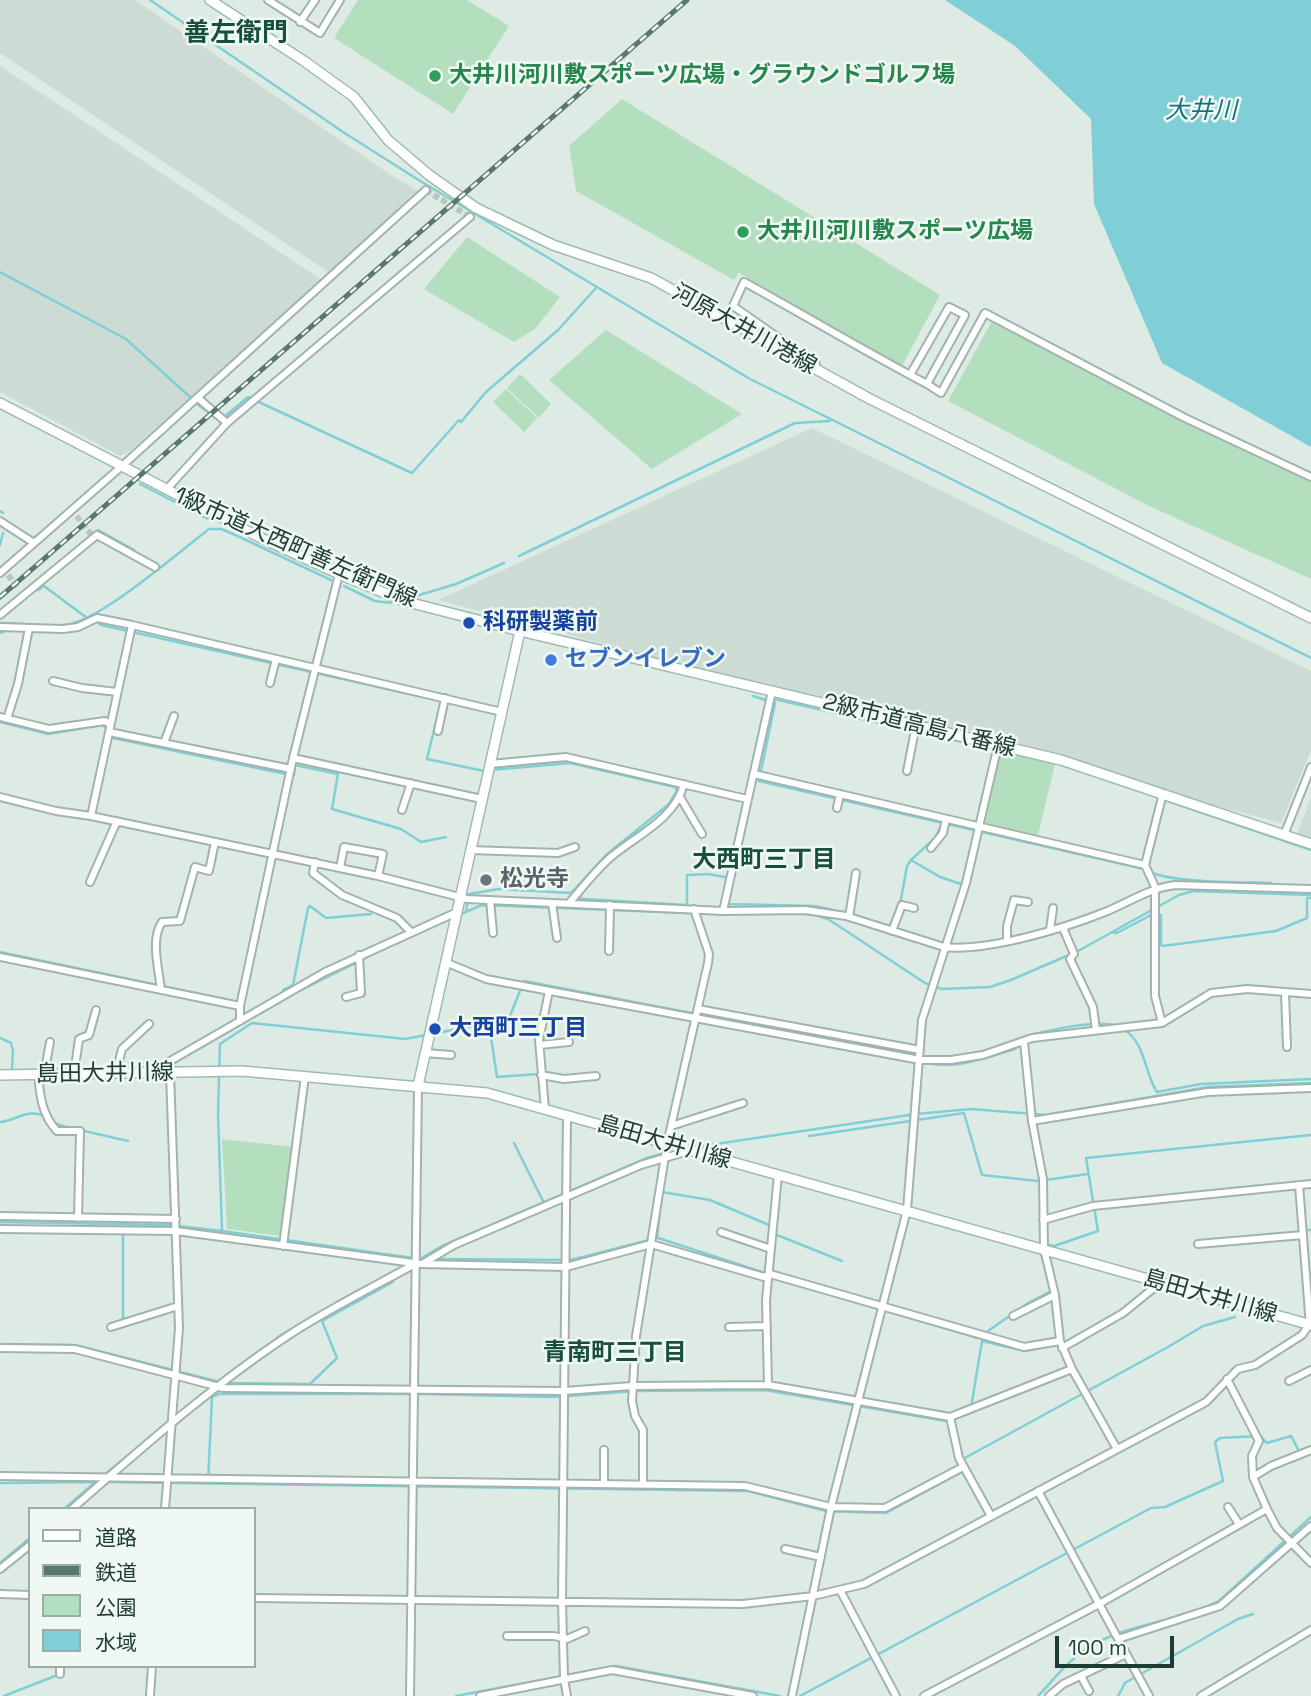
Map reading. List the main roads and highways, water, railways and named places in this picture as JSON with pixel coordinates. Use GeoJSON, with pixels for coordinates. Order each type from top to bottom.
{"type":"FeatureCollection","features":[{"type":"Feature","properties":{"kind":"main road","name":"河原大井川港線"},"geometry":{"type":"LineString","coordinates":[[210,0],[354,97],[377,128],[406,156],[429,176],[476,208],[553,245],[652,278],[816,370],[989,460],[1311,618]]}},
{"type":"Feature","properties":{"kind":"main road","name":"1級市道大西町善左衛門線"},"geometry":{"type":"LineString","coordinates":[[0,403],[339,574],[431,610],[520,631]]}},
{"type":"Feature","properties":{"kind":"main road","name":"2級市道高島八番線"},"geometry":{"type":"LineString","coordinates":[[520,631],[1060,760],[1311,844]]}},
{"type":"Feature","properties":{"kind":"main road"},"geometry":{"type":"LineString","coordinates":[[418,1086],[520,631]]}},
{"type":"Feature","properties":{"kind":"main road","name":"島田大井川線"},"geometry":{"type":"LineString","coordinates":[[0,1075],[242,1071],[487,1093],[1310,1326]]}},
{"type":"Feature","properties":{"kind":"water","name":"大井川"},"geometry":{"type":"Polygon","coordinates":[[[945,0],[1311,0],[1311,447],[1162,363],[1094,204],[1091,119],[1015,46],[945,0]]]}},
{"type":"Feature","properties":{"kind":"waterway"},"geometry":{"type":"LineString","coordinates":[[150,0],[343,132],[417,179],[750,379],[1311,658]]}},
{"type":"Feature","properties":{"kind":"waterway"},"geometry":{"type":"LineString","coordinates":[[0,272],[126,339],[215,417]]}},
{"type":"Feature","properties":{"kind":"waterway"},"geometry":{"type":"LineString","coordinates":[[223,418],[248,397],[412,473],[486,392],[558,330],[596,288]]}},
{"type":"Feature","properties":{"kind":"waterway"},"geometry":{"type":"LineString","coordinates":[[519,556],[795,423],[830,421]]}},
{"type":"Feature","properties":{"kind":"waterway"},"geometry":{"type":"LineString","coordinates":[[140,484],[210,520]]}},
{"type":"Feature","properties":{"kind":"waterway"},"geometry":{"type":"LineString","coordinates":[[0,623],[65,625],[80,621],[118,599],[209,529],[221,529],[231,533],[331,580]]}},
{"type":"Feature","properties":{"kind":"waterway"},"geometry":{"type":"LineString","coordinates":[[98,530],[134,550]]}},
{"type":"Feature","properties":{"kind":"waterway"},"geometry":{"type":"LineString","coordinates":[[0,545],[3,533]]}},
{"type":"Feature","properties":{"kind":"waterway"},"geometry":{"type":"LineString","coordinates":[[416,596],[456,584],[504,563]]}},
{"type":"Feature","properties":{"kind":"waterway"},"geometry":{"type":"LineString","coordinates":[[38,590],[44,586],[87,618]]}},
{"type":"Feature","properties":{"kind":"waterway"},"geometry":{"type":"LineString","coordinates":[[344,586],[375,601],[391,603]]}},
{"type":"Feature","properties":{"kind":"waterway"},"geometry":{"type":"LineString","coordinates":[[92,616],[101,625],[441,701],[427,759],[484,771]]}},
{"type":"Feature","properties":{"kind":"waterway"},"geometry":{"type":"LineString","coordinates":[[0,633],[5,631]]}},
{"type":"Feature","properties":{"kind":"waterway"},"geometry":{"type":"LineString","coordinates":[[753,696],[775,703],[759,781],[1144,869]]}},
{"type":"Feature","properties":{"kind":"waterway"},"geometry":{"type":"LineString","coordinates":[[773,702],[774,699],[1063,765]]}},
{"type":"Feature","properties":{"kind":"waterway"},"geometry":{"type":"LineString","coordinates":[[0,722],[48,734],[103,725],[113,738],[281,773],[294,775],[295,765],[338,774],[332,809],[401,829],[421,842],[446,837]]}},
{"type":"Feature","properties":{"kind":"waterway"},"geometry":{"type":"LineString","coordinates":[[491,770],[570,763],[675,787],[677,791],[669,804],[606,855],[571,893]]}},
{"type":"Feature","properties":{"kind":"waterway"},"geometry":{"type":"LineString","coordinates":[[1162,799],[1311,850]]}},
{"type":"Feature","properties":{"kind":"waterway"},"geometry":{"type":"LineString","coordinates":[[942,824],[935,838],[911,860],[940,877],[961,884]]}},
{"type":"Feature","properties":{"kind":"waterway"},"geometry":{"type":"LineString","coordinates":[[852,915],[890,926],[901,899],[907,866],[911,860]]}},
{"type":"Feature","properties":{"kind":"waterway"},"geometry":{"type":"LineString","coordinates":[[1150,872],[1191,880],[1271,883]]}},
{"type":"Feature","properties":{"kind":"waterway"},"geometry":{"type":"LineString","coordinates":[[576,896],[583,899],[687,905],[687,875],[708,874],[730,878]]}},
{"type":"Feature","properties":{"kind":"waterway"},"geometry":{"type":"LineString","coordinates":[[466,911],[469,894],[499,889],[571,893]]}},
{"type":"Feature","properties":{"kind":"waterway"},"geometry":{"type":"LineString","coordinates":[[731,890],[728,904],[815,906],[846,913]]}},
{"type":"Feature","properties":{"kind":"waterway"},"geometry":{"type":"LineString","coordinates":[[795,913],[828,919],[925,983],[942,989],[990,987],[1011,980],[1078,951],[1179,895],[1194,891],[1311,895]]}},
{"type":"Feature","properties":{"kind":"waterway"},"geometry":{"type":"LineString","coordinates":[[1112,932],[1117,933],[1153,914],[1161,915],[1163,946],[1276,931],[1307,918],[1307,898],[1311,898]]}},
{"type":"Feature","properties":{"kind":"waterway"},"geometry":{"type":"LineString","coordinates":[[461,914],[482,905],[714,914]]}},
{"type":"Feature","properties":{"kind":"waterway"},"geometry":{"type":"LineString","coordinates":[[283,990],[293,985],[310,906],[326,918],[371,914]]}},
{"type":"Feature","properties":{"kind":"waterway"},"geometry":{"type":"LineString","coordinates":[[171,1065],[293,994],[400,941]]}},
{"type":"Feature","properties":{"kind":"waterway"},"geometry":{"type":"LineString","coordinates":[[0,952],[233,1001]]}},
{"type":"Feature","properties":{"kind":"waterway"},"geometry":{"type":"LineString","coordinates":[[0,1222],[169,1225],[222,1231],[218,1113],[220,1044],[252,1023],[405,1039],[495,1022],[510,1016],[524,981],[916,1056]]}},
{"type":"Feature","properties":{"kind":"waterway"},"geometry":{"type":"LineString","coordinates":[[489,1024],[497,1077],[538,1074]]}},
{"type":"Feature","properties":{"kind":"waterway"},"geometry":{"type":"LineString","coordinates":[[1026,1037],[1084,1025],[1115,1026]]}},
{"type":"Feature","properties":{"kind":"waterway"},"geometry":{"type":"LineString","coordinates":[[1124,1030],[1141,1050],[1157,1092],[1201,1084],[1311,1079]]}},
{"type":"Feature","properties":{"kind":"waterway"},"geometry":{"type":"LineString","coordinates":[[0,1038],[11,1043],[12,1069]]}},
{"type":"Feature","properties":{"kind":"waterway"},"geometry":{"type":"LineString","coordinates":[[925,1062],[947,1065],[970,1062],[1015,1049],[1019,1045]]}},
{"type":"Feature","properties":{"kind":"waterway"},"geometry":{"type":"LineString","coordinates":[[696,1147],[916,1114],[971,1109],[1046,1115],[1208,1087],[1311,1083]]}},
{"type":"Feature","properties":{"kind":"waterway"},"geometry":{"type":"LineString","coordinates":[[0,1122],[34,1113],[45,1117]]}},
{"type":"Feature","properties":{"kind":"waterway"},"geometry":{"type":"LineString","coordinates":[[809,1136],[964,1113],[982,1175],[1038,1181],[1088,1174]]}},
{"type":"Feature","properties":{"kind":"waterway"},"geometry":{"type":"LineString","coordinates":[[53,1123],[70,1128]]}},
{"type":"Feature","properties":{"kind":"waterway"},"geometry":{"type":"LineString","coordinates":[[80,1130],[128,1141]]}},
{"type":"Feature","properties":{"kind":"waterway"},"geometry":{"type":"LineString","coordinates":[[1050,1245],[1098,1231],[1086,1158],[1311,1135]]}},
{"type":"Feature","properties":{"kind":"waterway"},"geometry":{"type":"LineString","coordinates":[[514,1143],[544,1203]]}},
{"type":"Feature","properties":{"kind":"waterway"},"geometry":{"type":"LineString","coordinates":[[418,1260],[442,1246],[647,1158],[675,1150]]}},
{"type":"Feature","properties":{"kind":"waterway"},"geometry":{"type":"LineString","coordinates":[[662,1192],[710,1200],[769,1225]]}},
{"type":"Feature","properties":{"kind":"waterway"},"geometry":{"type":"LineString","coordinates":[[433,1259],[571,1260],[657,1238],[661,1199]]}},
{"type":"Feature","properties":{"kind":"waterway"},"geometry":{"type":"LineString","coordinates":[[1306,1230],[1311,1230]]}},
{"type":"Feature","properties":{"kind":"waterway"},"geometry":{"type":"LineString","coordinates":[[222,1231],[413,1258]]}},
{"type":"Feature","properties":{"kind":"waterway"},"geometry":{"type":"LineString","coordinates":[[123,1234],[123,1320]]}},
{"type":"Feature","properties":{"kind":"waterway"},"geometry":{"type":"LineString","coordinates":[[777,1235],[842,1261]]}},
{"type":"Feature","properties":{"kind":"waterway"},"geometry":{"type":"LineString","coordinates":[[658,1238],[768,1274]]}},
{"type":"Feature","properties":{"kind":"waterway"},"geometry":{"type":"LineString","coordinates":[[774,1278],[978,1338],[1028,1303],[1051,1291],[1041,1253]]}},
{"type":"Feature","properties":{"kind":"waterway"},"geometry":{"type":"LineString","coordinates":[[226,1383],[310,1384],[337,1358],[322,1321],[393,1282]]}},
{"type":"Feature","properties":{"kind":"waterway"},"geometry":{"type":"LineString","coordinates":[[963,1459],[1203,1326],[1235,1317]]}},
{"type":"Feature","properties":{"kind":"waterway"},"geometry":{"type":"LineString","coordinates":[[258,1353],[298,1326]]}},
{"type":"Feature","properties":{"kind":"waterway"},"geometry":{"type":"LineString","coordinates":[[971,1408],[982,1341],[1025,1351],[1056,1345]]}},
{"type":"Feature","properties":{"kind":"waterway"},"geometry":{"type":"LineString","coordinates":[[0,1344],[75,1345],[220,1382]]}},
{"type":"Feature","properties":{"kind":"waterway"},"geometry":{"type":"LineString","coordinates":[[208,1483],[212,1397],[219,1394],[554,1397],[636,1391],[765,1390],[946,1421],[949,1418]]}},
{"type":"Feature","properties":{"kind":"waterway"},"geometry":{"type":"LineString","coordinates":[[800,1696],[1151,1508],[1165,1507],[1223,1481],[1215,1442],[1220,1438],[1260,1436],[1267,1443],[1291,1436],[1299,1451]]}},
{"type":"Feature","properties":{"kind":"waterway"},"geometry":{"type":"LineString","coordinates":[[104,1475],[137,1448]]}},
{"type":"Feature","properties":{"kind":"waterway"},"geometry":{"type":"LineString","coordinates":[[105,1482],[748,1491],[826,1511],[886,1513],[962,1472]]}},
{"type":"Feature","properties":{"kind":"waterway"},"geometry":{"type":"LineString","coordinates":[[66,1507],[99,1479]]}},
{"type":"Feature","properties":{"kind":"waterway"},"geometry":{"type":"LineString","coordinates":[[0,1483],[95,1482]]}},
{"type":"Feature","properties":{"kind":"waterway"},"geometry":{"type":"LineString","coordinates":[[1038,1696],[1071,1661],[1094,1644],[1124,1631],[1204,1608],[1219,1601],[1311,1517]]}},
{"type":"Feature","properties":{"kind":"waterway"},"geometry":{"type":"LineString","coordinates":[[0,1563],[28,1540]]}},
{"type":"Feature","properties":{"kind":"waterway"},"geometry":{"type":"LineString","coordinates":[[1118,1696],[1125,1683],[1238,1619],[1253,1614]]}},
{"type":"Feature","properties":{"kind":"waterway"},"geometry":{"type":"LineString","coordinates":[[456,1696],[616,1666],[780,1696]]}},
{"type":"Feature","properties":{"kind":"waterway"},"geometry":{"type":"LineString","coordinates":[[4,1696],[55,1676]]}},
{"type":"Feature","properties":{"kind":"tunnel"},"geometry":{"type":"LineString","coordinates":[[426,190],[470,217]]}},
{"type":"Feature","properties":{"kind":"tunnel"},"geometry":{"type":"LineString","coordinates":[[71,509],[94,538]]}},
{"type":"Feature","properties":{"kind":"tunnel"},"geometry":{"type":"LineString","coordinates":[[8,575],[18,588]]}},
{"type":"Feature","properties":{"kind":"railway"},"geometry":{"type":"LineString","coordinates":[[0,597],[687,0]]}},
{"type":"Feature","properties":{"kind":"place","name":"大井川河川敷スポーツ広場・グラウンドゴルフ場"},"geometry":{"type":"Point","coordinates":[435,76]}},
{"type":"Feature","properties":{"kind":"place","name":"大井川河川敷スポーツ広場"},"geometry":{"type":"Point","coordinates":[743,232]}},
{"type":"Feature","properties":{"kind":"place","name":"科研製薬前"},"geometry":{"type":"Point","coordinates":[469,623]}},
{"type":"Feature","properties":{"kind":"place","name":"セブンイレブン"},"geometry":{"type":"Point","coordinates":[551,660]}},
{"type":"Feature","properties":{"kind":"place","name":"松光寺"},"geometry":{"type":"Point","coordinates":[486,880]}},
{"type":"Feature","properties":{"kind":"place","name":"大西町三丁目"},"geometry":{"type":"Point","coordinates":[435,1029]}},
{"type":"Feature","properties":{"kind":"district","name":"善左衛門"},"geometry":{"type":"Point","coordinates":[236,34]}},
{"type":"Feature","properties":{"kind":"district","name":"大西町三丁目"},"geometry":{"type":"Point","coordinates":[764,860]}},
{"type":"Feature","properties":{"kind":"district","name":"青南町三丁目"},"geometry":{"type":"Point","coordinates":[615,1353]}}]}
